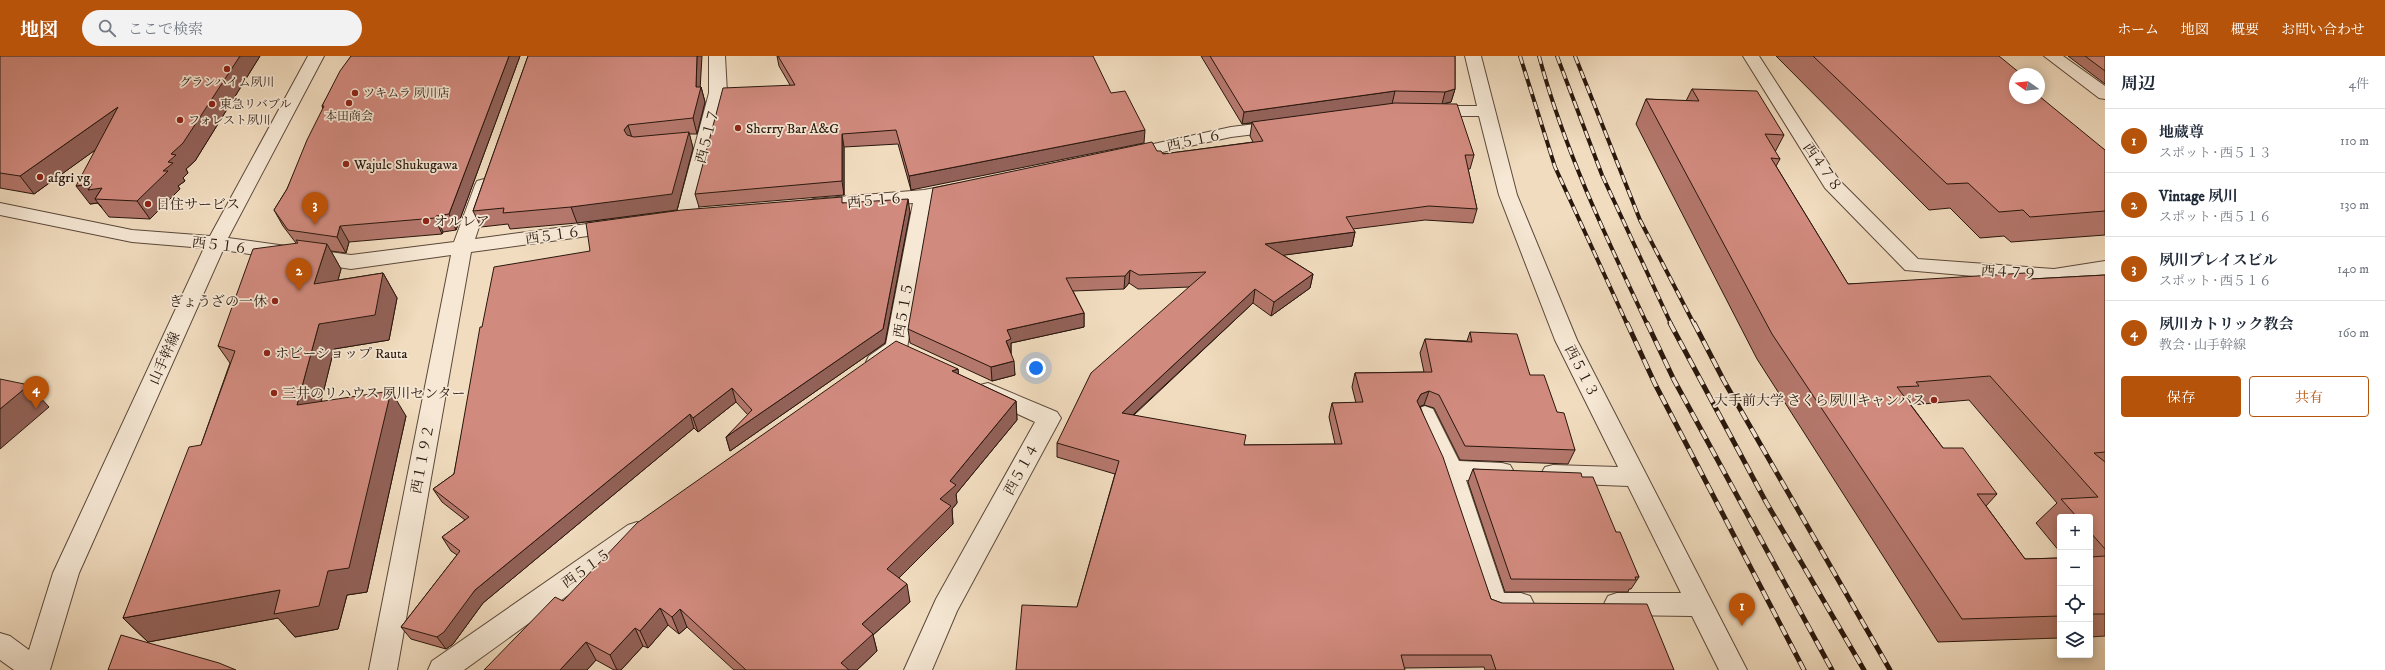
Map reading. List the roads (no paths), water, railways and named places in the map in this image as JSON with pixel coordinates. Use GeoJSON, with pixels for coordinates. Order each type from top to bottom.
{"type":"FeatureCollection","features":[{"type":"Feature","properties":{"kind":"street","name":"山手幹線"},"geometry":{"type":"LineString","coordinates":[[36,670],[66,573],[216,243],[316,56]]}},
{"type":"Feature","properties":{"kind":"street","name":"西５１７"},"geometry":{"type":"LineString","coordinates":[[686,216],[699,141],[718,93],[718,56]]}},
{"type":"Feature","properties":{"kind":"street","name":"西５１３"},"geometry":{"type":"LineString","coordinates":[[1473,56],[1508,195],[1566,340],[1733,670]]}},
{"type":"Feature","properties":{"kind":"street","name":"西４７８"},"geometry":{"type":"LineString","coordinates":[[1750,56],[1832,184],[1912,265]]}},
{"type":"Feature","properties":{"kind":"street"},"geometry":{"type":"LineString","coordinates":[[2052,56],[2105,94]]}},
{"type":"Feature","properties":{"kind":"street"},"geometry":{"type":"LineString","coordinates":[[1415,110],[1487,111]]}},
{"type":"Feature","properties":{"kind":"street","name":"西５１６"},"geometry":{"type":"LineString","coordinates":[[1110,158],[1231,132],[1300,123]]}},
{"type":"Feature","properties":{"kind":"street","name":"西１１９２"},"geometry":{"type":"LineString","coordinates":[[383,670],[462,248],[490,167]]}},
{"type":"Feature","properties":{"kind":"street","name":"西５１６"},"geometry":{"type":"LineString","coordinates":[[800,206],[924,196],[976,186]]}},
{"type":"Feature","properties":{"kind":"street","name":"西５１５"},"geometry":{"type":"LineString","coordinates":[[857,376],[906,353],[924,196]]}},
{"type":"Feature","properties":{"kind":"street","name":"西５１６"},"geometry":{"type":"LineString","coordinates":[[0,209],[132,236],[216,243],[351,262],[462,248],[632,223]]}},
{"type":"Feature","properties":{"kind":"street","name":"西４７９"},"geometry":{"type":"LineString","coordinates":[[1912,265],[2054,276],[2105,268]]}},
{"type":"Feature","properties":{"kind":"street","name":"西５１４"},"geometry":{"type":"LineString","coordinates":[[918,670],[945,607],[1049,418],[971,383]]}},
{"type":"Feature","properties":{"kind":"street"},"geometry":{"type":"LineString","coordinates":[[1425,415],[1451,470],[1495,604],[1542,604]]}},
{"type":"Feature","properties":{"kind":"street"},"geometry":{"type":"LineString","coordinates":[[1451,470],[1635,477]]}},
{"type":"Feature","properties":{"kind":"street","name":"西５１５"},"geometry":{"type":"LineString","coordinates":[[442,670],[656,518]]}},
{"type":"Feature","properties":{"kind":"street"},"geometry":{"type":"LineString","coordinates":[[1598,604],[1700,605]]}},
{"type":"Feature","properties":{"kind":"street"},"geometry":{"type":"LineString","coordinates":[[0,644],[36,670]]}},
{"type":"Feature","properties":{"kind":"railway"},"geometry":{"type":"LineString","coordinates":[[1520,56],[1555,167],[1627,324]]}},
{"type":"Feature","properties":{"kind":"railway"},"geometry":{"type":"LineString","coordinates":[[1539,56],[1549,91],[1573,159],[1601,225],[1647,324]]}},
{"type":"Feature","properties":{"kind":"railway"},"geometry":{"type":"LineString","coordinates":[[1557,56],[1602,175],[1671,324]]}},
{"type":"Feature","properties":{"kind":"railway"},"geometry":{"type":"LineString","coordinates":[[1575,56],[1640,220],[1694,324]]}},
{"type":"Feature","properties":{"kind":"railway"},"geometry":{"type":"LineString","coordinates":[[1627,323],[1655,384],[1804,670]]}},
{"type":"Feature","properties":{"kind":"railway"},"geometry":{"type":"LineString","coordinates":[[1647,323],[1674,380],[1832,670]]}},
{"type":"Feature","properties":{"kind":"railway"},"geometry":{"type":"LineString","coordinates":[[1670,323],[1766,502],[1864,670]]}},
{"type":"Feature","properties":{"kind":"railway"},"geometry":{"type":"LineString","coordinates":[[1694,323],[1724,381],[1890,670]]}},
{"type":"Feature","properties":{"kind":"place","name":"グランハイム夙川"},"geometry":{"type":"Point","coordinates":[227,69]}},
{"type":"Feature","properties":{"kind":"place","name":"ツキムラ 夙川店"},"geometry":{"type":"Point","coordinates":[355,93]}},
{"type":"Feature","properties":{"kind":"place","name":"本田商会"},"geometry":{"type":"Point","coordinates":[349,103]}},
{"type":"Feature","properties":{"kind":"place","name":"東急リバブル"},"geometry":{"type":"Point","coordinates":[212,104]}},
{"type":"Feature","properties":{"kind":"place","name":"フォレスト夙川"},"geometry":{"type":"Point","coordinates":[180,120]}},
{"type":"Feature","properties":{"kind":"place","name":"Sherry Bar A&G"},"geometry":{"type":"Point","coordinates":[738,128]}},
{"type":"Feature","properties":{"kind":"place","name":"Wajule Shukugawa"},"geometry":{"type":"Point","coordinates":[346,164]}},
{"type":"Feature","properties":{"kind":"place","name":"afgri vg"},"geometry":{"type":"Point","coordinates":[40,177]}},
{"type":"Feature","properties":{"kind":"place","name":"日住サービス"},"geometry":{"type":"Point","coordinates":[148,204]}},
{"type":"Feature","properties":{"kind":"place","name":"オルレア"},"geometry":{"type":"Point","coordinates":[426,221]}},
{"type":"Feature","properties":{"kind":"place","name":"夙川プレイスビル"},"geometry":{"type":"Point","coordinates":[315,225]}},
{"type":"Feature","properties":{"kind":"place","name":"Vintage 夙川"},"geometry":{"type":"Point","coordinates":[299,291]}},
{"type":"Feature","properties":{"kind":"place","name":"ぎょうざの一休"},"geometry":{"type":"Point","coordinates":[275,301]}},
{"type":"Feature","properties":{"kind":"place","name":"ホビーショップ Rauta"},"geometry":{"type":"Point","coordinates":[267,353]}},
{"type":"Feature","properties":{"kind":"place","name":"三井のリハウス 夙川センター"},"geometry":{"type":"Point","coordinates":[274,393]}},
{"type":"Feature","properties":{"kind":"place","name":"大手前大学 さくら夙川キャンパス"},"geometry":{"type":"Point","coordinates":[1934,400]}},
{"type":"Feature","properties":{"kind":"place","name":"夙川カトリック教会"},"geometry":{"type":"Point","coordinates":[36,409]}},
{"type":"Feature","properties":{"kind":"place","name":"地蔵尊"},"geometry":{"type":"Point","coordinates":[1742,626]}}]}
